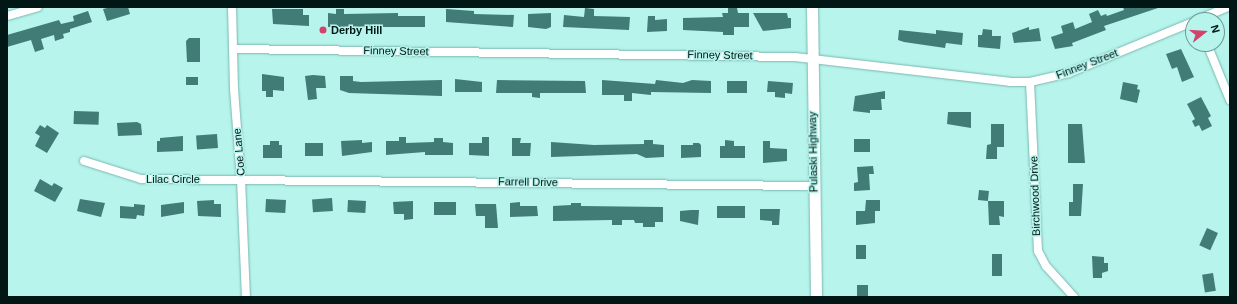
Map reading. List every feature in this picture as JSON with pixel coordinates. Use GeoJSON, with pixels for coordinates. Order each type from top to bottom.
{"type":"FeatureCollection","features":[{"type":"Feature","properties":{"kind":"main road","name":"Pulaski Highway"},"geometry":{"type":"LineString","coordinates":[[812,7],[816,297]]}},
{"type":"Feature","properties":{"kind":"street"},"geometry":{"type":"LineString","coordinates":[[7,16],[38,7]]}},
{"type":"Feature","properties":{"kind":"street","name":"Coe Lane"},"geometry":{"type":"LineString","coordinates":[[232,7],[234,89],[241,179],[246,297]]}},
{"type":"Feature","properties":{"kind":"street","name":"Finney Street"},"geometry":{"type":"LineString","coordinates":[[234,49],[812,58],[1010,82],[1030,82],[1069,73],[1185,25]]}},
{"type":"Feature","properties":{"kind":"street"},"geometry":{"type":"LineString","coordinates":[[1210,52],[1230,100]]}},
{"type":"Feature","properties":{"kind":"street","name":"Birchwood Drive"},"geometry":{"type":"LineString","coordinates":[[1030,82],[1038,251],[1046,266],[1074,297]]}},
{"type":"Feature","properties":{"kind":"street","name":"Lilac Circle"},"geometry":{"type":"LineString","coordinates":[[84,161],[142,179],[241,179]]}},
{"type":"Feature","properties":{"kind":"street","name":"Farrell Drive"},"geometry":{"type":"LineString","coordinates":[[241,179],[814,186]]}},
{"type":"Feature","properties":{"kind":"building"},"geometry":{"type":"Polygon","coordinates":[[[111,7],[128,7],[130,14],[107,21],[103,9],[111,7]]]}},
{"type":"Feature","properties":{"kind":"building"},"geometry":{"type":"Polygon","coordinates":[[[1123,7],[1158,8],[1104,26],[1106,30],[1072,43],[1073,46],[1055,49],[1051,37],[1063,33],[1061,26],[1073,22],[1075,29],[1092,22],[1089,14],[1098,10],[1101,16],[1106,14],[1107,16],[1124,10],[1123,7]]]}},
{"type":"Feature","properties":{"kind":"building"},"geometry":{"type":"Polygon","coordinates":[[[585,8],[594,9],[594,16],[630,17],[629,30],[563,27],[564,15],[584,17],[585,8]]]}},
{"type":"Feature","properties":{"kind":"building"},"geometry":{"type":"Polygon","coordinates":[[[728,8],[737,8],[738,13],[749,13],[749,27],[734,27],[734,35],[723,35],[723,32],[683,30],[683,18],[723,17],[722,13],[728,13],[728,8]]]}},
{"type":"Feature","properties":{"kind":"building"},"geometry":{"type":"Polygon","coordinates":[[[272,9],[303,9],[303,15],[309,15],[309,26],[273,24],[272,9]]]}},
{"type":"Feature","properties":{"kind":"building"},"geometry":{"type":"Polygon","coordinates":[[[336,9],[344,9],[344,14],[398,13],[398,16],[425,16],[425,27],[328,27],[328,13],[336,14],[336,9]]]}},
{"type":"Feature","properties":{"kind":"building"},"geometry":{"type":"Polygon","coordinates":[[[446,9],[474,11],[474,14],[514,15],[513,27],[446,22],[446,9]]]}},
{"type":"Feature","properties":{"kind":"building"},"geometry":{"type":"Polygon","coordinates":[[[88,11],[92,22],[70,29],[70,32],[63,34],[64,38],[55,41],[54,35],[41,39],[44,49],[35,52],[31,40],[7,47],[7,35],[59,20],[61,24],[74,21],[73,16],[88,11]]]}},
{"type":"Feature","properties":{"kind":"building"},"geometry":{"type":"Polygon","coordinates":[[[551,13],[551,27],[546,29],[528,27],[528,14],[551,13]]]}},
{"type":"Feature","properties":{"kind":"building"},"geometry":{"type":"Polygon","coordinates":[[[753,13],[787,13],[788,18],[791,18],[791,28],[763,31],[753,13]]]}},
{"type":"Feature","properties":{"kind":"building"},"geometry":{"type":"Polygon","coordinates":[[[648,16],[655,16],[655,20],[667,19],[667,31],[647,32],[648,16]]]}},
{"type":"Feature","properties":{"kind":"building"},"geometry":{"type":"Polygon","coordinates":[[[1029,27],[1029,30],[1039,28],[1041,41],[1014,43],[1012,33],[1029,27]]]}},
{"type":"Feature","properties":{"kind":"building"},"geometry":{"type":"Polygon","coordinates":[[[983,29],[992,30],[992,36],[1001,36],[1000,49],[978,47],[978,35],[982,35],[983,29]]]}},
{"type":"Feature","properties":{"kind":"building"},"geometry":{"type":"Polygon","coordinates":[[[899,30],[936,34],[936,30],[963,33],[962,45],[946,43],[945,48],[904,42],[898,40],[899,30]]]}},
{"type":"Feature","properties":{"kind":"building"},"geometry":{"type":"Polygon","coordinates":[[[189,38],[200,38],[200,62],[187,62],[186,41],[189,38]]]}},
{"type":"Feature","properties":{"kind":"building"},"geometry":{"type":"Polygon","coordinates":[[[1181,49],[1194,77],[1182,82],[1177,67],[1172,69],[1166,54],[1181,49]]]}},
{"type":"Feature","properties":{"kind":"building"},"geometry":{"type":"Polygon","coordinates":[[[262,74],[284,77],[284,91],[273,90],[273,97],[266,97],[266,91],[262,91],[262,74]]]}},
{"type":"Feature","properties":{"kind":"building"},"geometry":{"type":"Polygon","coordinates":[[[305,76],[325,76],[326,88],[316,88],[317,99],[308,100],[305,76]]]}},
{"type":"Feature","properties":{"kind":"building"},"geometry":{"type":"Polygon","coordinates":[[[340,76],[353,76],[353,81],[361,82],[442,80],[442,96],[349,93],[340,90],[340,76]]]}},
{"type":"Feature","properties":{"kind":"building"},"geometry":{"type":"Polygon","coordinates":[[[186,77],[198,77],[198,85],[186,85],[186,77]]]}},
{"type":"Feature","properties":{"kind":"building"},"geometry":{"type":"Polygon","coordinates":[[[455,79],[482,82],[482,92],[455,92],[455,79]]]}},
{"type":"Feature","properties":{"kind":"building"},"geometry":{"type":"Polygon","coordinates":[[[497,80],[585,81],[586,93],[540,93],[540,98],[532,97],[532,93],[496,93],[497,80]]]}},
{"type":"Feature","properties":{"kind":"building"},"geometry":{"type":"Polygon","coordinates":[[[602,80],[655,84],[656,80],[683,83],[692,80],[711,81],[711,93],[651,92],[651,95],[632,93],[632,101],[624,101],[624,95],[602,95],[602,80]]]}},
{"type":"Feature","properties":{"kind":"building"},"geometry":{"type":"Polygon","coordinates":[[[727,81],[747,81],[747,93],[727,93],[727,81]]]}},
{"type":"Feature","properties":{"kind":"building"},"geometry":{"type":"Polygon","coordinates":[[[768,81],[793,83],[792,94],[785,93],[785,98],[775,97],[775,92],[767,92],[768,81]]]}},
{"type":"Feature","properties":{"kind":"building"},"geometry":{"type":"Polygon","coordinates":[[[1123,82],[1138,85],[1137,89],[1140,90],[1137,103],[1120,99],[1123,82]]]}},
{"type":"Feature","properties":{"kind":"building"},"geometry":{"type":"Polygon","coordinates":[[[885,91],[885,99],[881,99],[882,110],[870,110],[870,113],[853,111],[855,96],[885,91]]]}},
{"type":"Feature","properties":{"kind":"building"},"geometry":{"type":"Polygon","coordinates":[[[1201,97],[1211,116],[1208,118],[1212,126],[1202,131],[1199,125],[1195,127],[1192,121],[1195,119],[1187,104],[1201,97]]]}},
{"type":"Feature","properties":{"kind":"building"},"geometry":{"type":"Polygon","coordinates":[[[74,111],[99,112],[99,125],[74,124],[74,111]]]}},
{"type":"Feature","properties":{"kind":"building"},"geometry":{"type":"Polygon","coordinates":[[[948,112],[971,112],[971,128],[947,124],[948,112]]]}},
{"type":"Feature","properties":{"kind":"building"},"geometry":{"type":"Polygon","coordinates":[[[137,122],[141,124],[142,135],[118,136],[117,123],[137,122]]]}},
{"type":"Feature","properties":{"kind":"building"},"geometry":{"type":"Polygon","coordinates":[[[991,124],[1004,124],[1004,147],[997,147],[997,159],[986,159],[987,145],[991,144],[991,124]]]}},
{"type":"Feature","properties":{"kind":"building"},"geometry":{"type":"Polygon","coordinates":[[[1068,124],[1082,124],[1085,163],[1068,163],[1068,124]]]}},
{"type":"Feature","properties":{"kind":"building"},"geometry":{"type":"Polygon","coordinates":[[[40,125],[45,128],[47,125],[59,133],[47,153],[35,146],[40,136],[35,133],[40,125]]]}},
{"type":"Feature","properties":{"kind":"building"},"geometry":{"type":"Polygon","coordinates":[[[217,134],[218,148],[197,149],[196,135],[217,134]]]}},
{"type":"Feature","properties":{"kind":"building"},"geometry":{"type":"Polygon","coordinates":[[[183,136],[183,151],[157,152],[157,141],[160,141],[160,138],[183,136]]]}},
{"type":"Feature","properties":{"kind":"building"},"geometry":{"type":"Polygon","coordinates":[[[399,137],[406,137],[406,143],[434,142],[434,138],[443,138],[443,142],[453,143],[453,155],[425,155],[425,152],[386,155],[386,141],[399,141],[399,137]]]}},
{"type":"Feature","properties":{"kind":"building"},"geometry":{"type":"Polygon","coordinates":[[[482,137],[489,137],[489,156],[469,155],[469,143],[482,143],[482,137]]]}},
{"type":"Feature","properties":{"kind":"building"},"geometry":{"type":"Polygon","coordinates":[[[512,138],[521,138],[520,143],[531,143],[530,156],[512,156],[512,138]]]}},
{"type":"Feature","properties":{"kind":"building"},"geometry":{"type":"Polygon","coordinates":[[[854,139],[870,139],[870,152],[854,152],[854,139]]]}},
{"type":"Feature","properties":{"kind":"building"},"geometry":{"type":"Polygon","coordinates":[[[362,140],[362,143],[372,142],[372,152],[342,156],[341,141],[362,140]]]}},
{"type":"Feature","properties":{"kind":"building"},"geometry":{"type":"Polygon","coordinates":[[[644,140],[653,140],[653,144],[664,145],[664,157],[646,158],[637,154],[551,157],[551,142],[594,145],[644,144],[644,140]]]}},
{"type":"Feature","properties":{"kind":"building"},"geometry":{"type":"Polygon","coordinates":[[[725,140],[734,141],[734,146],[745,146],[745,158],[720,158],[720,146],[725,146],[725,140]]]}},
{"type":"Feature","properties":{"kind":"building"},"geometry":{"type":"Polygon","coordinates":[[[270,141],[279,141],[279,145],[282,145],[282,158],[263,158],[263,145],[270,145],[270,141]]]}},
{"type":"Feature","properties":{"kind":"building"},"geometry":{"type":"Polygon","coordinates":[[[763,141],[770,141],[770,148],[787,149],[787,161],[763,163],[763,141]]]}},
{"type":"Feature","properties":{"kind":"building"},"geometry":{"type":"Polygon","coordinates":[[[305,143],[323,143],[323,156],[305,156],[305,143]]]}},
{"type":"Feature","properties":{"kind":"building"},"geometry":{"type":"Polygon","coordinates":[[[693,143],[699,143],[701,145],[701,157],[681,158],[681,145],[693,145],[693,143]]]}},
{"type":"Feature","properties":{"kind":"building"},"geometry":{"type":"Polygon","coordinates":[[[873,166],[874,174],[869,174],[870,190],[854,191],[854,183],[858,182],[857,167],[873,166]]]}},
{"type":"Feature","properties":{"kind":"building"},"geometry":{"type":"Polygon","coordinates":[[[40,179],[52,186],[54,183],[63,188],[55,202],[34,191],[40,179]]]}},
{"type":"Feature","properties":{"kind":"building"},"geometry":{"type":"Polygon","coordinates":[[[1073,184],[1083,184],[1081,216],[1069,216],[1069,202],[1073,202],[1073,184]]]}},
{"type":"Feature","properties":{"kind":"building"},"geometry":{"type":"Polygon","coordinates":[[[979,190],[989,191],[988,201],[978,200],[979,190]]]}},
{"type":"Feature","properties":{"kind":"building"},"geometry":{"type":"Polygon","coordinates":[[[332,198],[333,211],[313,212],[312,199],[332,198]]]}},
{"type":"Feature","properties":{"kind":"building"},"geometry":{"type":"Polygon","coordinates":[[[80,199],[105,203],[101,217],[77,211],[80,199]]]}},
{"type":"Feature","properties":{"kind":"building"},"geometry":{"type":"Polygon","coordinates":[[[266,199],[286,200],[285,213],[265,212],[266,199]]]}},
{"type":"Feature","properties":{"kind":"building"},"geometry":{"type":"Polygon","coordinates":[[[214,200],[214,204],[221,204],[221,217],[198,216],[197,201],[214,200]]]}},
{"type":"Feature","properties":{"kind":"building"},"geometry":{"type":"Polygon","coordinates":[[[348,200],[366,201],[365,213],[347,212],[348,200]]]}},
{"type":"Feature","properties":{"kind":"building"},"geometry":{"type":"Polygon","coordinates":[[[866,200],[880,200],[880,211],[875,211],[875,223],[856,225],[856,211],[865,211],[866,200]]]}},
{"type":"Feature","properties":{"kind":"building"},"geometry":{"type":"Polygon","coordinates":[[[413,201],[413,219],[404,220],[404,214],[394,214],[393,202],[413,201]]]}},
{"type":"Feature","properties":{"kind":"building"},"geometry":{"type":"Polygon","coordinates":[[[988,201],[1004,201],[1004,217],[999,216],[1000,225],[989,225],[988,201]]]}},
{"type":"Feature","properties":{"kind":"building"},"geometry":{"type":"Polygon","coordinates":[[[184,202],[184,213],[161,217],[161,205],[184,202]]]}},
{"type":"Feature","properties":{"kind":"building"},"geometry":{"type":"Polygon","coordinates":[[[434,202],[456,202],[456,215],[434,215],[434,202]]]}},
{"type":"Feature","properties":{"kind":"building"},"geometry":{"type":"Polygon","coordinates":[[[520,202],[520,206],[537,206],[538,216],[510,217],[510,203],[520,202]]]}},
{"type":"Feature","properties":{"kind":"building"},"geometry":{"type":"Polygon","coordinates":[[[571,203],[581,203],[581,206],[663,207],[663,222],[655,222],[655,227],[643,227],[643,223],[635,223],[634,220],[622,220],[622,225],[612,225],[612,220],[553,221],[553,206],[571,205],[571,203]]]}},
{"type":"Feature","properties":{"kind":"building"},"geometry":{"type":"Polygon","coordinates":[[[134,204],[145,205],[144,216],[137,215],[136,219],[120,218],[120,206],[134,207],[134,204]]]}},
{"type":"Feature","properties":{"kind":"building"},"geometry":{"type":"Polygon","coordinates":[[[475,204],[496,204],[498,228],[485,228],[485,216],[476,216],[475,204]]]}},
{"type":"Feature","properties":{"kind":"building"},"geometry":{"type":"Polygon","coordinates":[[[717,206],[745,206],[745,218],[717,218],[717,206]]]}},
{"type":"Feature","properties":{"kind":"building"},"geometry":{"type":"Polygon","coordinates":[[[760,209],[780,209],[779,225],[772,225],[772,221],[760,220],[760,209]]]}},
{"type":"Feature","properties":{"kind":"building"},"geometry":{"type":"Polygon","coordinates":[[[699,210],[698,225],[680,221],[680,211],[699,210]]]}},
{"type":"Feature","properties":{"kind":"building"},"geometry":{"type":"Polygon","coordinates":[[[1207,228],[1218,233],[1210,250],[1199,245],[1207,228]]]}},
{"type":"Feature","properties":{"kind":"building"},"geometry":{"type":"Polygon","coordinates":[[[856,245],[866,245],[866,259],[856,259],[856,245]]]}},
{"type":"Feature","properties":{"kind":"building"},"geometry":{"type":"Polygon","coordinates":[[[992,254],[1002,254],[1002,276],[992,276],[992,254]]]}},
{"type":"Feature","properties":{"kind":"building"},"geometry":{"type":"Polygon","coordinates":[[[1092,256],[1104,257],[1104,263],[1108,263],[1108,271],[1102,273],[1102,278],[1093,278],[1092,256]]]}},
{"type":"Feature","properties":{"kind":"building"},"geometry":{"type":"Polygon","coordinates":[[[1213,273],[1216,291],[1205,292],[1202,275],[1213,273]]]}},
{"type":"Feature","properties":{"kind":"building"},"geometry":{"type":"Polygon","coordinates":[[[857,285],[868,285],[868,297],[857,297],[857,285]]]}},
{"type":"Feature","properties":{"kind":"place","name":"Derby Hill"},"geometry":{"type":"Point","coordinates":[323,30]}}]}
